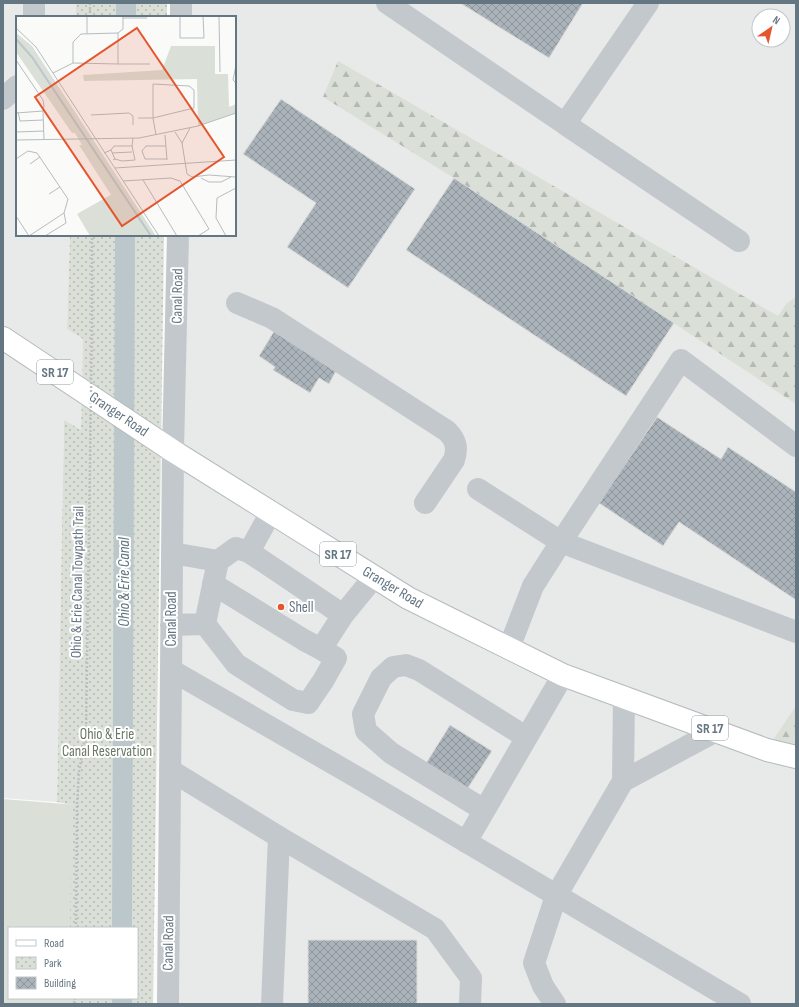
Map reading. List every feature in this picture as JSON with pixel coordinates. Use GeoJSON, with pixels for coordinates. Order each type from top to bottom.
{"type":"FeatureCollection","features":[{"type":"Feature","properties":{"kind":"main road","name":"Granger Road"},"geometry":{"type":"LineString","coordinates":[[3,338],[173,451],[408,598],[562,674],[767,750],[796,757]]}},
{"type":"Feature","properties":{"kind":"street"},"geometry":{"type":"LineString","coordinates":[[34,3],[34,16]]}},
{"type":"Feature","properties":{"kind":"street"},"geometry":{"type":"LineString","coordinates":[[181,3],[181,16]]}},
{"type":"Feature","properties":{"kind":"street"},"geometry":{"type":"LineString","coordinates":[[387,3],[564,124],[740,241]]}},
{"type":"Feature","properties":{"kind":"street"},"geometry":{"type":"LineString","coordinates":[[564,124],[648,3]]}},
{"type":"Feature","properties":{"kind":"street"},"geometry":{"type":"LineString","coordinates":[[3,99],[16,87]]}},
{"type":"Feature","properties":{"kind":"street","name":"Canal Road"},"geometry":{"type":"LineString","coordinates":[[168,1004],[173,451],[178,236]]}},
{"type":"Feature","properties":{"kind":"street"},"geometry":{"type":"LineString","coordinates":[[237,303],[272,318],[447,431],[456,444],[454,460],[425,503]]}},
{"type":"Feature","properties":{"kind":"street"},"geometry":{"type":"LineString","coordinates":[[508,648],[533,586],[681,360],[796,446]]}},
{"type":"Feature","properties":{"kind":"street"},"geometry":{"type":"LineString","coordinates":[[478,489],[561,542],[796,632]]}},
{"type":"Feature","properties":{"kind":"street"},"geometry":{"type":"LineString","coordinates":[[249,552],[271,512]]}},
{"type":"Feature","properties":{"kind":"street"},"geometry":{"type":"LineString","coordinates":[[213,584],[336,658],[308,703],[293,700],[236,664],[205,624],[213,584],[218,561],[236,548],[249,552],[343,615]]}},
{"type":"Feature","properties":{"kind":"street"},"geometry":{"type":"LineString","coordinates":[[172,553],[218,561]]}},
{"type":"Feature","properties":{"kind":"street"},"geometry":{"type":"LineString","coordinates":[[321,649],[343,615],[374,577]]}},
{"type":"Feature","properties":{"kind":"street"},"geometry":{"type":"LineString","coordinates":[[171,625],[205,624]]}},
{"type":"Feature","properties":{"kind":"street"},"geometry":{"type":"LineString","coordinates":[[484,810],[391,753],[366,731],[363,714],[381,678],[393,667],[406,665],[419,670],[526,737]]}},
{"type":"Feature","properties":{"kind":"street"},"geometry":{"type":"LineString","coordinates":[[171,670],[740,1004]]}},
{"type":"Feature","properties":{"kind":"street"},"geometry":{"type":"LineString","coordinates":[[466,842],[562,674]]}},
{"type":"Feature","properties":{"kind":"street"},"geometry":{"type":"LineString","coordinates":[[555,1004],[543,986],[534,963],[556,896],[623,781],[624,697]]}},
{"type":"Feature","properties":{"kind":"street"},"geometry":{"type":"LineString","coordinates":[[623,781],[716,731]]}},
{"type":"Feature","properties":{"kind":"street"},"geometry":{"type":"LineString","coordinates":[[170,770],[279,837],[435,929],[471,978],[470,1004]]}},
{"type":"Feature","properties":{"kind":"street"},"geometry":{"type":"LineString","coordinates":[[272,1004],[279,837]]}},
{"type":"Feature","properties":{"kind":"path"},"geometry":{"type":"LineString","coordinates":[[90,3],[90,16]]}},
{"type":"Feature","properties":{"kind":"path","name":"Ohio & Erie Canal Towpath Trail"},"geometry":{"type":"LineString","coordinates":[[76,927],[77,805],[79,772],[86,732],[92,236]]}},
{"type":"Feature","properties":{"kind":"shaded area"},"geometry":{"type":"Polygon","coordinates":[[[3,3],[76,3],[76,16],[16,16],[16,236],[70,236],[67,329],[83,339],[81,431],[64,420],[57,802],[3,798],[3,3]]]}},
{"type":"Feature","properties":{"kind":"shaded area"},"geometry":{"type":"Polygon","coordinates":[[[181,3],[796,3],[796,1004],[168,1004],[178,236],[236,236],[236,16],[181,16],[181,3]]]}},
{"type":"Feature","properties":{"kind":"green space"},"geometry":{"type":"Polygon","coordinates":[[[76,3],[167,3],[167,16],[76,16],[76,3]]]}},
{"type":"Feature","properties":{"kind":"green space"},"geometry":{"type":"Polygon","coordinates":[[[338,61],[778,316],[787,303],[796,297],[796,404],[454,178],[323,97],[338,61]]]}},
{"type":"Feature","properties":{"kind":"green space","name":"Ohio & Erie Canal Reservation"},"geometry":{"type":"Polygon","coordinates":[[[70,236],[164,236],[153,1004],[70,1004],[70,999],[138,999],[138,927],[70,927],[73,805],[57,802],[64,420],[81,430],[83,339],[67,329],[70,236]]]}},
{"type":"Feature","properties":{"kind":"green space"},"geometry":{"type":"Polygon","coordinates":[[[796,706],[796,757],[767,749],[796,706]]]}},
{"type":"Feature","properties":{"kind":"green space"},"geometry":{"type":"Polygon","coordinates":[[[3,799],[77,805],[76,927],[8,927],[8,999],[76,999],[75,1004],[3,1004],[3,799]]]}},
{"type":"Feature","properties":{"kind":"building"},"geometry":{"type":"Polygon","coordinates":[[[460,3],[583,3],[549,58],[460,3]]]}},
{"type":"Feature","properties":{"kind":"building"},"geometry":{"type":"Polygon","coordinates":[[[281,99],[415,189],[348,288],[287,247],[316,203],[243,154],[281,99]]]}},
{"type":"Feature","properties":{"kind":"building"},"geometry":{"type":"Polygon","coordinates":[[[454,178],[674,323],[626,396],[406,250],[454,178]]]}},
{"type":"Feature","properties":{"kind":"building"},"geometry":{"type":"Polygon","coordinates":[[[276,328],[336,371],[329,384],[319,378],[310,393],[273,370],[275,367],[259,356],[276,328]]]}},
{"type":"Feature","properties":{"kind":"building"},"geometry":{"type":"Polygon","coordinates":[[[657,417],[721,459],[728,447],[796,492],[796,600],[679,522],[663,546],[599,503],[657,417]]]}},
{"type":"Feature","properties":{"kind":"building"},"geometry":{"type":"Polygon","coordinates":[[[450,725],[492,751],[464,794],[423,768],[450,725]]]}},
{"type":"Feature","properties":{"kind":"building"},"geometry":{"type":"Polygon","coordinates":[[[308,940],[417,940],[417,1004],[308,1004],[308,940]]]}},
{"type":"Feature","properties":{"kind":"waterway","name":"Ohio & Erie Canal"},"geometry":{"type":"LineString","coordinates":[[126,3],[126,16]]}},
{"type":"Feature","properties":{"kind":"waterway","name":"Ohio & Erie Canal"},"geometry":{"type":"LineString","coordinates":[[122,927],[125,236]]}},
{"type":"Feature","properties":{"kind":"waterway","name":"Ohio & Erie Canal"},"geometry":{"type":"LineString","coordinates":[[122,999],[122,1004]]}},
{"type":"Feature","properties":{"kind":"place","name":"Shell"},"geometry":{"type":"Point","coordinates":[281,607]}}]}
